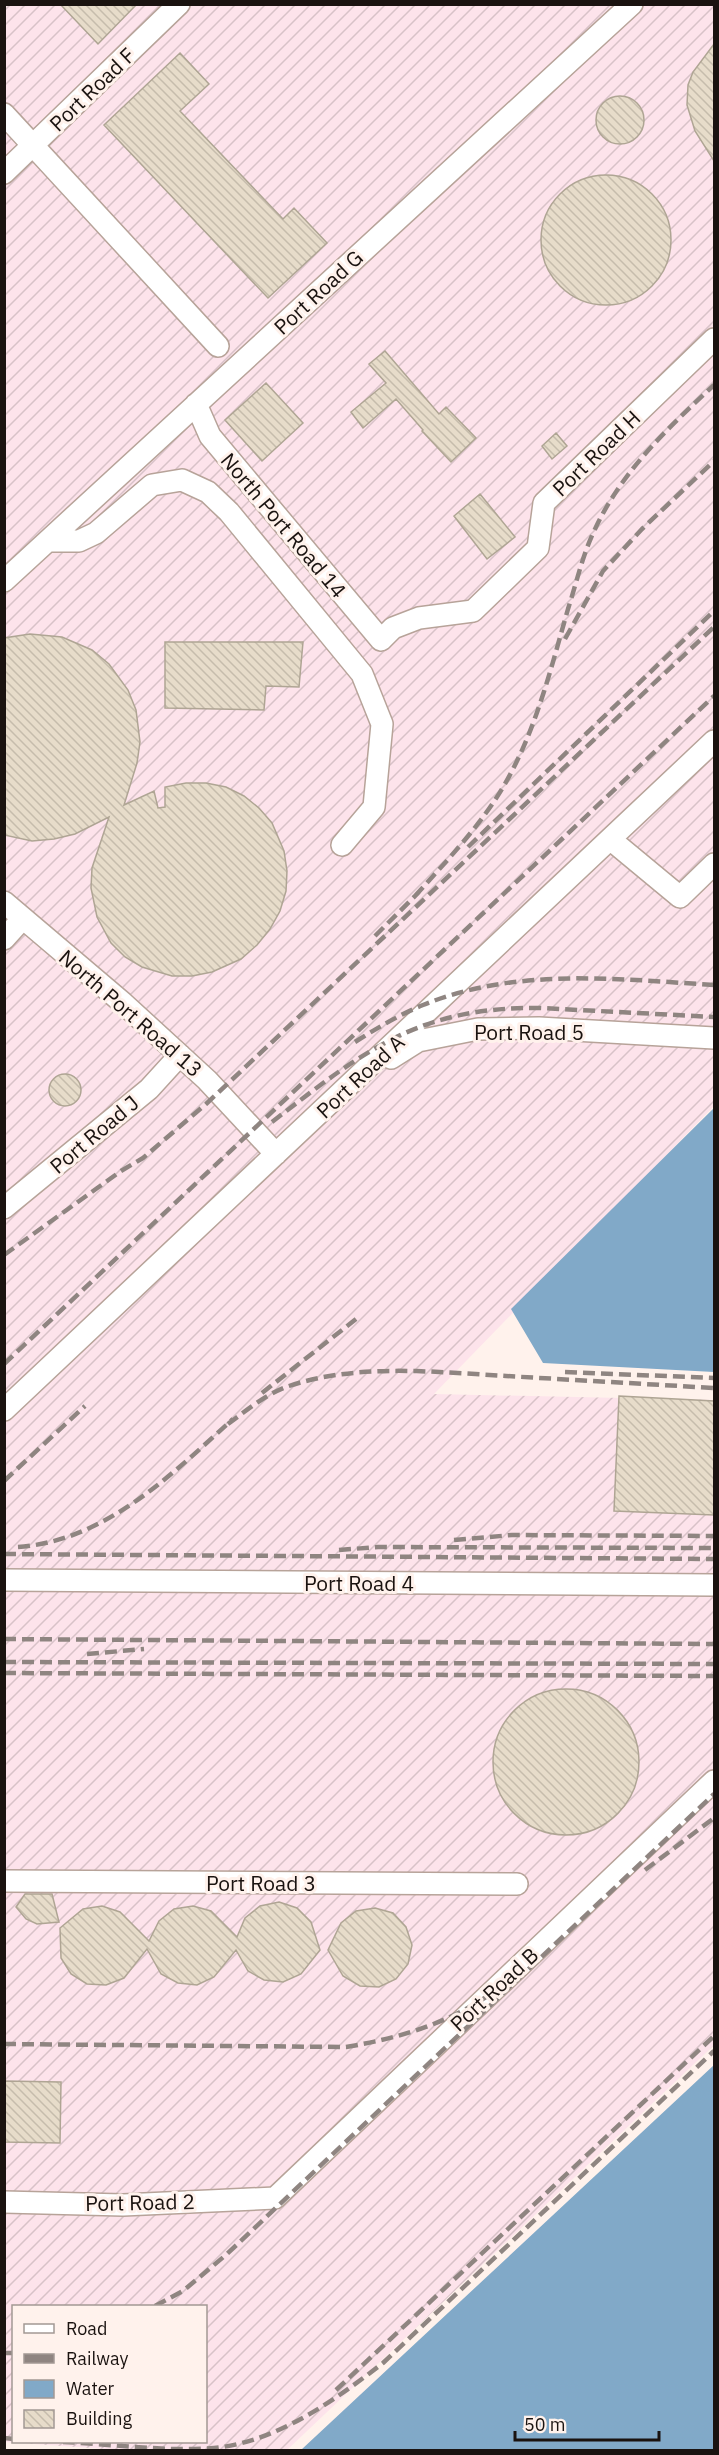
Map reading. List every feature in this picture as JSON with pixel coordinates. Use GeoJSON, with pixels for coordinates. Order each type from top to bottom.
{"type":"FeatureCollection","features":[{"type":"Feature","properties":{"kind":"lane","name":"Port Road F"},"geometry":{"type":"LineString","coordinates":[[4,173],[179,4]]}},
{"type":"Feature","properties":{"kind":"lane","name":"Port Road G"},"geometry":{"type":"LineString","coordinates":[[4,581],[632,4]]}},
{"type":"Feature","properties":{"kind":"lane"},"geometry":{"type":"LineString","coordinates":[[4,114],[218,346]]}},
{"type":"Feature","properties":{"kind":"lane","name":"Port Road H"},"geometry":{"type":"LineString","coordinates":[[381,640],[393,628],[419,618],[473,611],[538,548],[544,503],[714,339]]}},
{"type":"Feature","properties":{"kind":"lane","name":"North Port Road 14"},"geometry":{"type":"LineString","coordinates":[[196,404],[210,436],[381,640]]}},
{"type":"Feature","properties":{"kind":"lane"},"geometry":{"type":"LineString","coordinates":[[48,541],[79,541],[96,533],[152,484],[182,480],[208,492],[229,512],[362,674],[382,724],[374,807],[342,845]]}},
{"type":"Feature","properties":{"kind":"lane","name":"Port Road A"},"geometry":{"type":"LineString","coordinates":[[4,1410],[714,741]]}},
{"type":"Feature","properties":{"kind":"lane"},"geometry":{"type":"LineString","coordinates":[[610,839],[680,897],[714,864]]}},
{"type":"Feature","properties":{"kind":"lane","name":"North Port Road 13"},"geometry":{"type":"LineString","coordinates":[[4,902],[207,1080],[276,1154]]}},
{"type":"Feature","properties":{"kind":"lane"},"geometry":{"type":"LineString","coordinates":[[4,939],[23,918]]}},
{"type":"Feature","properties":{"kind":"lane","name":"Port Road 5"},"geometry":{"type":"LineString","coordinates":[[355,1080],[418,1041],[478,1029],[539,1028],[714,1038]]}},
{"type":"Feature","properties":{"kind":"lane","name":"Port Road J"},"geometry":{"type":"LineString","coordinates":[[4,1208],[149,1089],[180,1055]]}},
{"type":"Feature","properties":{"kind":"lane","name":"Port Road 4"},"geometry":{"type":"LineString","coordinates":[[4,1580],[714,1586]]}},
{"type":"Feature","properties":{"kind":"lane","name":"Port Road B"},"geometry":{"type":"LineString","coordinates":[[275,2198],[714,1781]]}},
{"type":"Feature","properties":{"kind":"lane","name":"Port Road 3"},"geometry":{"type":"LineString","coordinates":[[4,1881],[517,1884]]}},
{"type":"Feature","properties":{"kind":"lane","name":"Port Road 2"},"geometry":{"type":"LineString","coordinates":[[4,2202],[123,2205],[275,2198]]}},
{"type":"Feature","properties":{"kind":"shaded area"},"geometry":{"type":"Polygon","coordinates":[[[4,5],[714,5],[714,1106],[434,1394],[714,1400],[714,2045],[287,2450],[121,2450],[20,2443],[207,2443],[207,2305],[12,2305],[12,2442],[5,2442],[4,5]]]}},
{"type":"Feature","properties":{"kind":"water"},"geometry":{"type":"Polygon","coordinates":[[[714,1108],[714,1372],[543,1363],[511,1309],[714,1108]]]}},
{"type":"Feature","properties":{"kind":"water"},"geometry":{"type":"Polygon","coordinates":[[[714,2065],[714,2450],[301,2450],[714,2065]]]}},
{"type":"Feature","properties":{"kind":"building"},"geometry":{"type":"Polygon","coordinates":[[[60,4],[137,4],[98,44],[60,4]]]}},
{"type":"Feature","properties":{"kind":"building"},"geometry":{"type":"Polygon","coordinates":[[[714,44],[714,161],[695,131],[687,105],[688,85],[693,72],[714,44]]]}},
{"type":"Feature","properties":{"kind":"building"},"geometry":{"type":"Polygon","coordinates":[[[180,53],[209,84],[180,111],[283,219],[294,208],[327,243],[268,298],[104,125],[180,53]]]}},
{"type":"Feature","properties":{"kind":"building"},"geometry":{"type":"Polygon","coordinates":[[[615,96],[625,96],[637,103],[644,115],[644,125],[637,137],[625,144],[615,144],[600,133],[596,125],[596,115],[607,100],[615,96]]]}},
{"type":"Feature","properties":{"kind":"building"},"geometry":{"type":"Polygon","coordinates":[[[606,175],[631,180],[652,194],[666,215],[671,240],[666,265],[652,286],[631,300],[606,305],[581,300],[560,286],[546,265],[541,240],[546,215],[560,194],[581,180],[606,175]]]}},
{"type":"Feature","properties":{"kind":"building"},"geometry":{"type":"Polygon","coordinates":[[[385,351],[439,414],[446,407],[476,438],[451,462],[396,399],[363,428],[351,412],[386,383],[369,364],[385,351]]]}},
{"type":"Feature","properties":{"kind":"building"},"geometry":{"type":"Polygon","coordinates":[[[266,383],[303,423],[262,461],[225,420],[266,383]]]}},
{"type":"Feature","properties":{"kind":"building"},"geometry":{"type":"Polygon","coordinates":[[[556,433],[567,446],[552,459],[542,446],[556,433]]]}},
{"type":"Feature","properties":{"kind":"building"},"geometry":{"type":"Polygon","coordinates":[[[480,494],[515,537],[487,559],[454,516],[480,494]]]}},
{"type":"Feature","properties":{"kind":"building"},"geometry":{"type":"Polygon","coordinates":[[[30,634],[62,637],[92,650],[109,664],[128,690],[136,710],[140,742],[137,763],[124,805],[154,791],[158,808],[165,807],[165,787],[186,783],[206,783],[226,787],[244,796],[272,823],[284,851],[287,871],[286,891],[280,911],[270,929],[241,959],[212,972],[192,976],[172,976],[142,967],[125,957],[111,943],[97,917],[91,888],[92,868],[109,817],[75,834],[54,839],[32,841],[4,835],[4,638],[30,634]]]}},
{"type":"Feature","properties":{"kind":"building"},"geometry":{"type":"Polygon","coordinates":[[[165,642],[303,642],[299,687],[266,686],[264,710],[165,708],[165,642]]]}},
{"type":"Feature","properties":{"kind":"building"},"geometry":{"type":"Polygon","coordinates":[[[65,1074],[76,1079],[81,1090],[76,1101],[65,1106],[54,1101],[49,1090],[54,1079],[65,1074]]]}},
{"type":"Feature","properties":{"kind":"building"},"geometry":{"type":"Polygon","coordinates":[[[619,1396],[714,1401],[714,1515],[614,1511],[619,1396]]]}},
{"type":"Feature","properties":{"kind":"building"},"geometry":{"type":"Polygon","coordinates":[[[566,1689],[594,1694],[618,1710],[634,1734],[639,1762],[634,1790],[618,1814],[594,1830],[566,1835],[538,1830],[514,1814],[498,1790],[493,1762],[498,1734],[514,1710],[538,1694],[566,1689]]]}},
{"type":"Feature","properties":{"kind":"building"},"geometry":{"type":"Polygon","coordinates":[[[25,1894],[52,1894],[59,1922],[37,1924],[26,1919],[16,1907],[25,1894]]]}},
{"type":"Feature","properties":{"kind":"building"},"geometry":{"type":"Polygon","coordinates":[[[279,1902],[297,1908],[311,1922],[320,1950],[301,1974],[283,1982],[264,1980],[248,1971],[236,1950],[214,1977],[197,1985],[178,1983],[161,1974],[147,1949],[124,1978],[106,1985],[87,1984],[71,1974],[61,1958],[60,1928],[83,1909],[102,1906],[120,1912],[149,1941],[159,1921],[174,1909],[193,1906],[211,1911],[237,1937],[245,1918],[260,1906],[279,1902]]]}},
{"type":"Feature","properties":{"kind":"building"},"geometry":{"type":"Polygon","coordinates":[[[375,1908],[393,1913],[406,1927],[412,1945],[408,1964],[396,1979],[379,1987],[360,1986],[343,1976],[328,1950],[341,1923],[356,1911],[375,1908]]]}},
{"type":"Feature","properties":{"kind":"building"},"geometry":{"type":"Polygon","coordinates":[[[4,2081],[61,2082],[60,2143],[4,2142],[4,2081]]]}},
{"type":"Feature","properties":{"kind":"railway"},"geometry":{"type":"LineString","coordinates":[[415,896],[482,819],[514,767],[538,709],[587,547],[607,506],[648,450],[714,385]]}},
{"type":"Feature","properties":{"kind":"railway"},"geometry":{"type":"LineString","coordinates":[[565,639],[603,571],[642,529],[714,461]]}},
{"type":"Feature","properties":{"kind":"railway"},"geometry":{"type":"LineString","coordinates":[[468,847],[714,611]]}},
{"type":"Feature","properties":{"kind":"railway"},"geometry":{"type":"LineString","coordinates":[[4,1255],[121,1171],[143,1158],[206,1104],[714,627]]}},
{"type":"Feature","properties":{"kind":"railway"},"geometry":{"type":"LineString","coordinates":[[4,1364],[714,696]]}},
{"type":"Feature","properties":{"kind":"railway"},"geometry":{"type":"LineString","coordinates":[[375,936],[419,892]]}},
{"type":"Feature","properties":{"kind":"railway"},"geometry":{"type":"LineString","coordinates":[[355,1042],[423,1005],[458,993],[494,985],[567,978],[714,985]]}},
{"type":"Feature","properties":{"kind":"railway"},"geometry":{"type":"LineString","coordinates":[[272,1122],[365,1054],[427,1024],[460,1015],[498,1009],[541,1008],[714,1017]]}},
{"type":"Feature","properties":{"kind":"railway"},"geometry":{"type":"LineString","coordinates":[[262,1393],[356,1319]]}},
{"type":"Feature","properties":{"kind":"railway"},"geometry":{"type":"LineString","coordinates":[[228,1424],[281,1389],[342,1374],[397,1371],[452,1373],[714,1388]]}},
{"type":"Feature","properties":{"kind":"railway"},"geometry":{"type":"LineString","coordinates":[[565,1372],[714,1378]]}},
{"type":"Feature","properties":{"kind":"railway"},"geometry":{"type":"LineString","coordinates":[[4,1481],[85,1406]]}},
{"type":"Feature","properties":{"kind":"railway"},"geometry":{"type":"LineString","coordinates":[[18,1547],[50,1542],[108,1519],[161,1483],[233,1419]]}},
{"type":"Feature","properties":{"kind":"railway"},"geometry":{"type":"LineString","coordinates":[[454,1540],[512,1535],[714,1536]]}},
{"type":"Feature","properties":{"kind":"railway"},"geometry":{"type":"LineString","coordinates":[[339,1550],[378,1547],[714,1548]]}},
{"type":"Feature","properties":{"kind":"railway"},"geometry":{"type":"LineString","coordinates":[[4,1554],[714,1559]]}},
{"type":"Feature","properties":{"kind":"railway"},"geometry":{"type":"LineString","coordinates":[[4,1639],[714,1644]]}},
{"type":"Feature","properties":{"kind":"railway"},"geometry":{"type":"LineString","coordinates":[[87,1654],[144,1649]]}},
{"type":"Feature","properties":{"kind":"railway"},"geometry":{"type":"LineString","coordinates":[[4,1662],[714,1664]]}},
{"type":"Feature","properties":{"kind":"railway"},"geometry":{"type":"LineString","coordinates":[[4,1673],[714,1676]]}},
{"type":"Feature","properties":{"kind":"railway"},"geometry":{"type":"LineString","coordinates":[[157,2305],[183,2291],[227,2254],[714,1794]]}},
{"type":"Feature","properties":{"kind":"railway"},"geometry":{"type":"LineString","coordinates":[[645,1870],[714,1818]]}},
{"type":"Feature","properties":{"kind":"railway"},"geometry":{"type":"LineString","coordinates":[[4,2044],[346,2047],[387,2039],[426,2027],[463,2010],[499,1988]]}},
{"type":"Feature","properties":{"kind":"railway"},"geometry":{"type":"LineString","coordinates":[[336,2390],[714,2036]]}},
{"type":"Feature","properties":{"kind":"railway"},"geometry":{"type":"LineString","coordinates":[[79,2443],[158,2448],[214,2448],[260,2437],[283,2428],[325,2405],[383,2363],[714,2051]]}},
{"type":"Feature","properties":{"kind":"railway"},"geometry":{"type":"LineString","coordinates":[[4,2353],[12,2353]]}},
{"type":"Feature","properties":{"kind":"railway"},"geometry":{"type":"LineString","coordinates":[[4,2438],[12,2439]]}}]}
